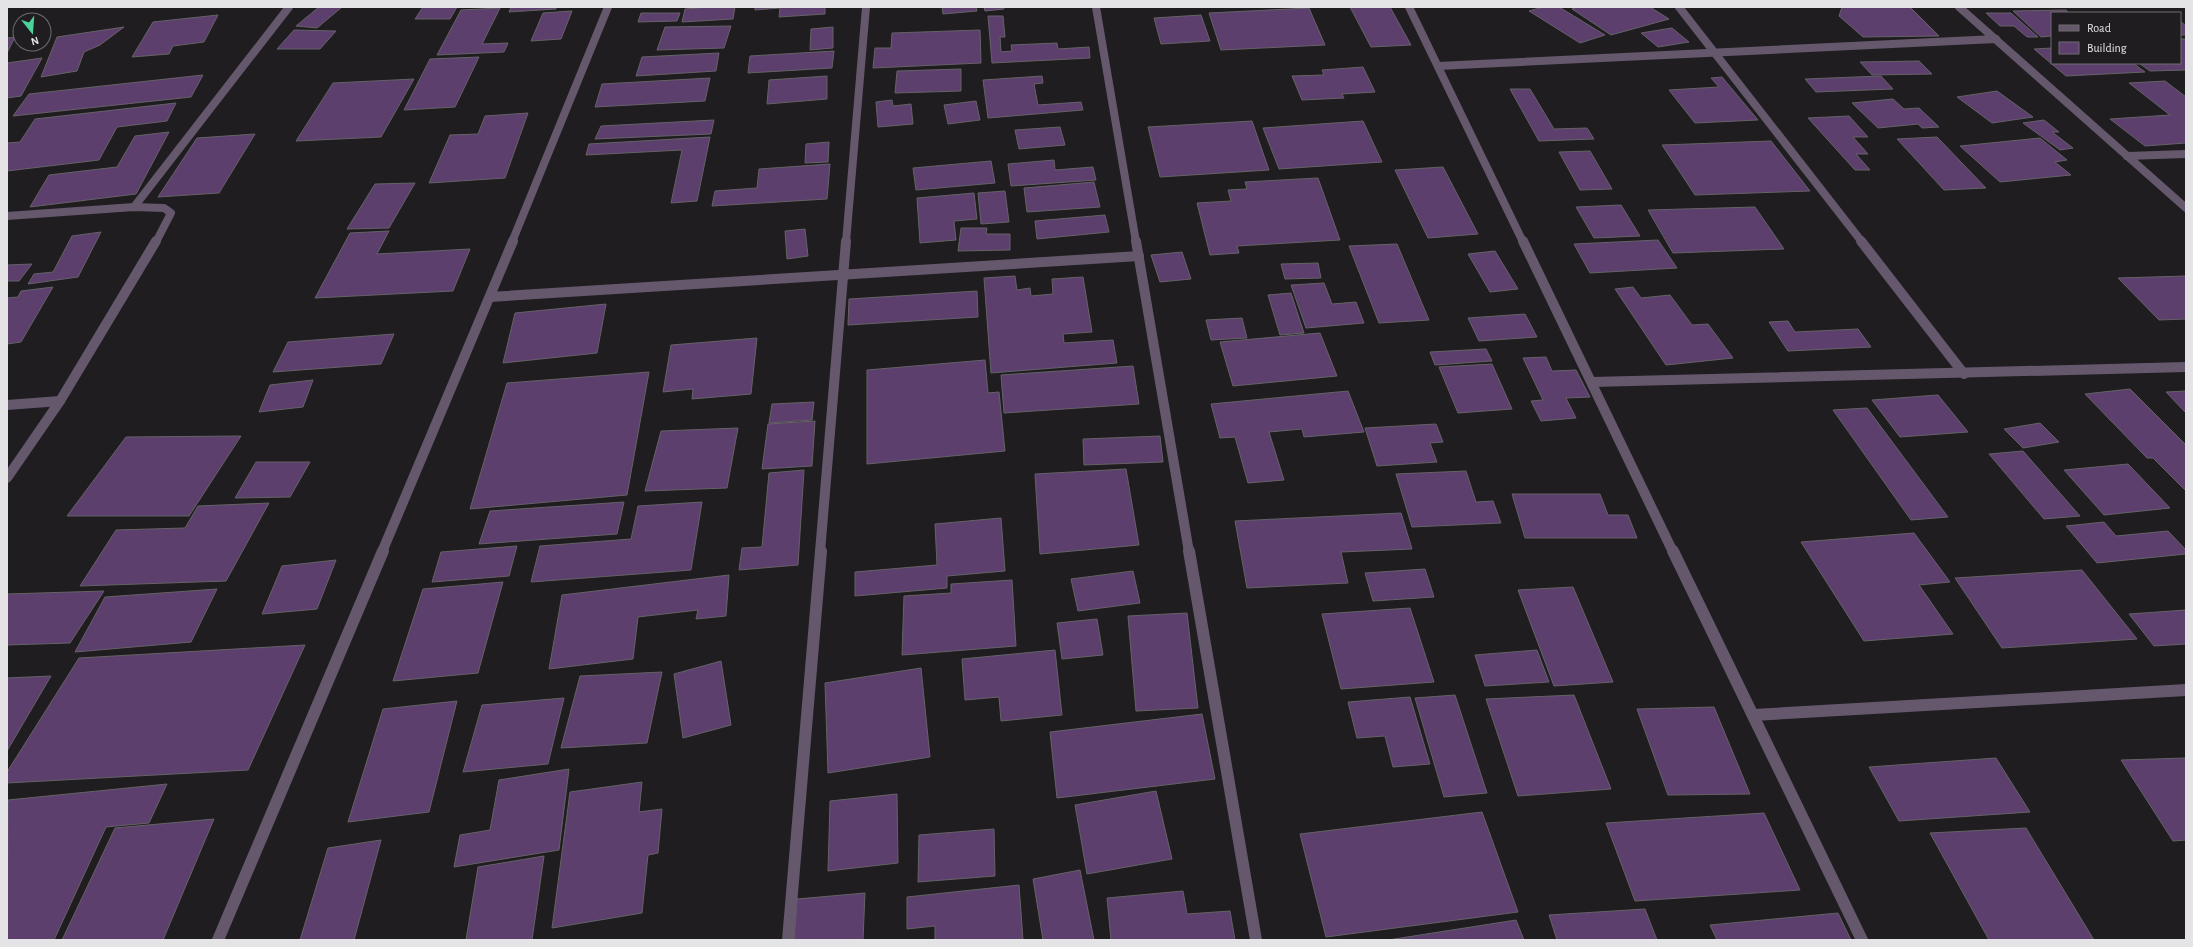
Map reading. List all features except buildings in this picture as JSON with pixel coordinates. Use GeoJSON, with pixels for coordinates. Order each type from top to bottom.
{"type":"FeatureCollection","features":[{"type":"Feature","properties":{"kind":"street"},"geometry":{"type":"LineString","coordinates":[[134,207],[289,7]]}},
{"type":"Feature","properties":{"kind":"street"},"geometry":{"type":"LineString","coordinates":[[218,940],[490,297],[608,7]]}},
{"type":"Feature","properties":{"kind":"street"},"geometry":{"type":"LineString","coordinates":[[788,940],[866,7]]}},
{"type":"Feature","properties":{"kind":"street"},"geometry":{"type":"LineString","coordinates":[[1096,7],[1256,940]]}},
{"type":"Feature","properties":{"kind":"street"},"geometry":{"type":"LineString","coordinates":[[1409,7],[1862,940]]}},
{"type":"Feature","properties":{"kind":"street"},"geometry":{"type":"LineString","coordinates":[[1679,7],[1964,374]]}},
{"type":"Feature","properties":{"kind":"street"},"geometry":{"type":"LineString","coordinates":[[1959,7],[2186,208]]}},
{"type":"Feature","properties":{"kind":"street"},"geometry":{"type":"LineString","coordinates":[[1438,66],[1715,54],[1996,39]]}},
{"type":"Feature","properties":{"kind":"street"},"geometry":{"type":"LineString","coordinates":[[2127,156],[2186,154]]}},
{"type":"Feature","properties":{"kind":"street"},"geometry":{"type":"LineString","coordinates":[[7,216],[134,207],[164,208],[171,213],[168,222],[60,401],[7,478]]}},
{"type":"Feature","properties":{"kind":"street"},"geometry":{"type":"LineString","coordinates":[[490,297],[1139,256]]}},
{"type":"Feature","properties":{"kind":"street"},"geometry":{"type":"LineString","coordinates":[[1592,382],[1964,374],[2186,367]]}},
{"type":"Feature","properties":{"kind":"street"},"geometry":{"type":"LineString","coordinates":[[7,404],[60,401]]}},
{"type":"Feature","properties":{"kind":"street"},"geometry":{"type":"LineString","coordinates":[[1754,715],[2186,690]]}}]}
